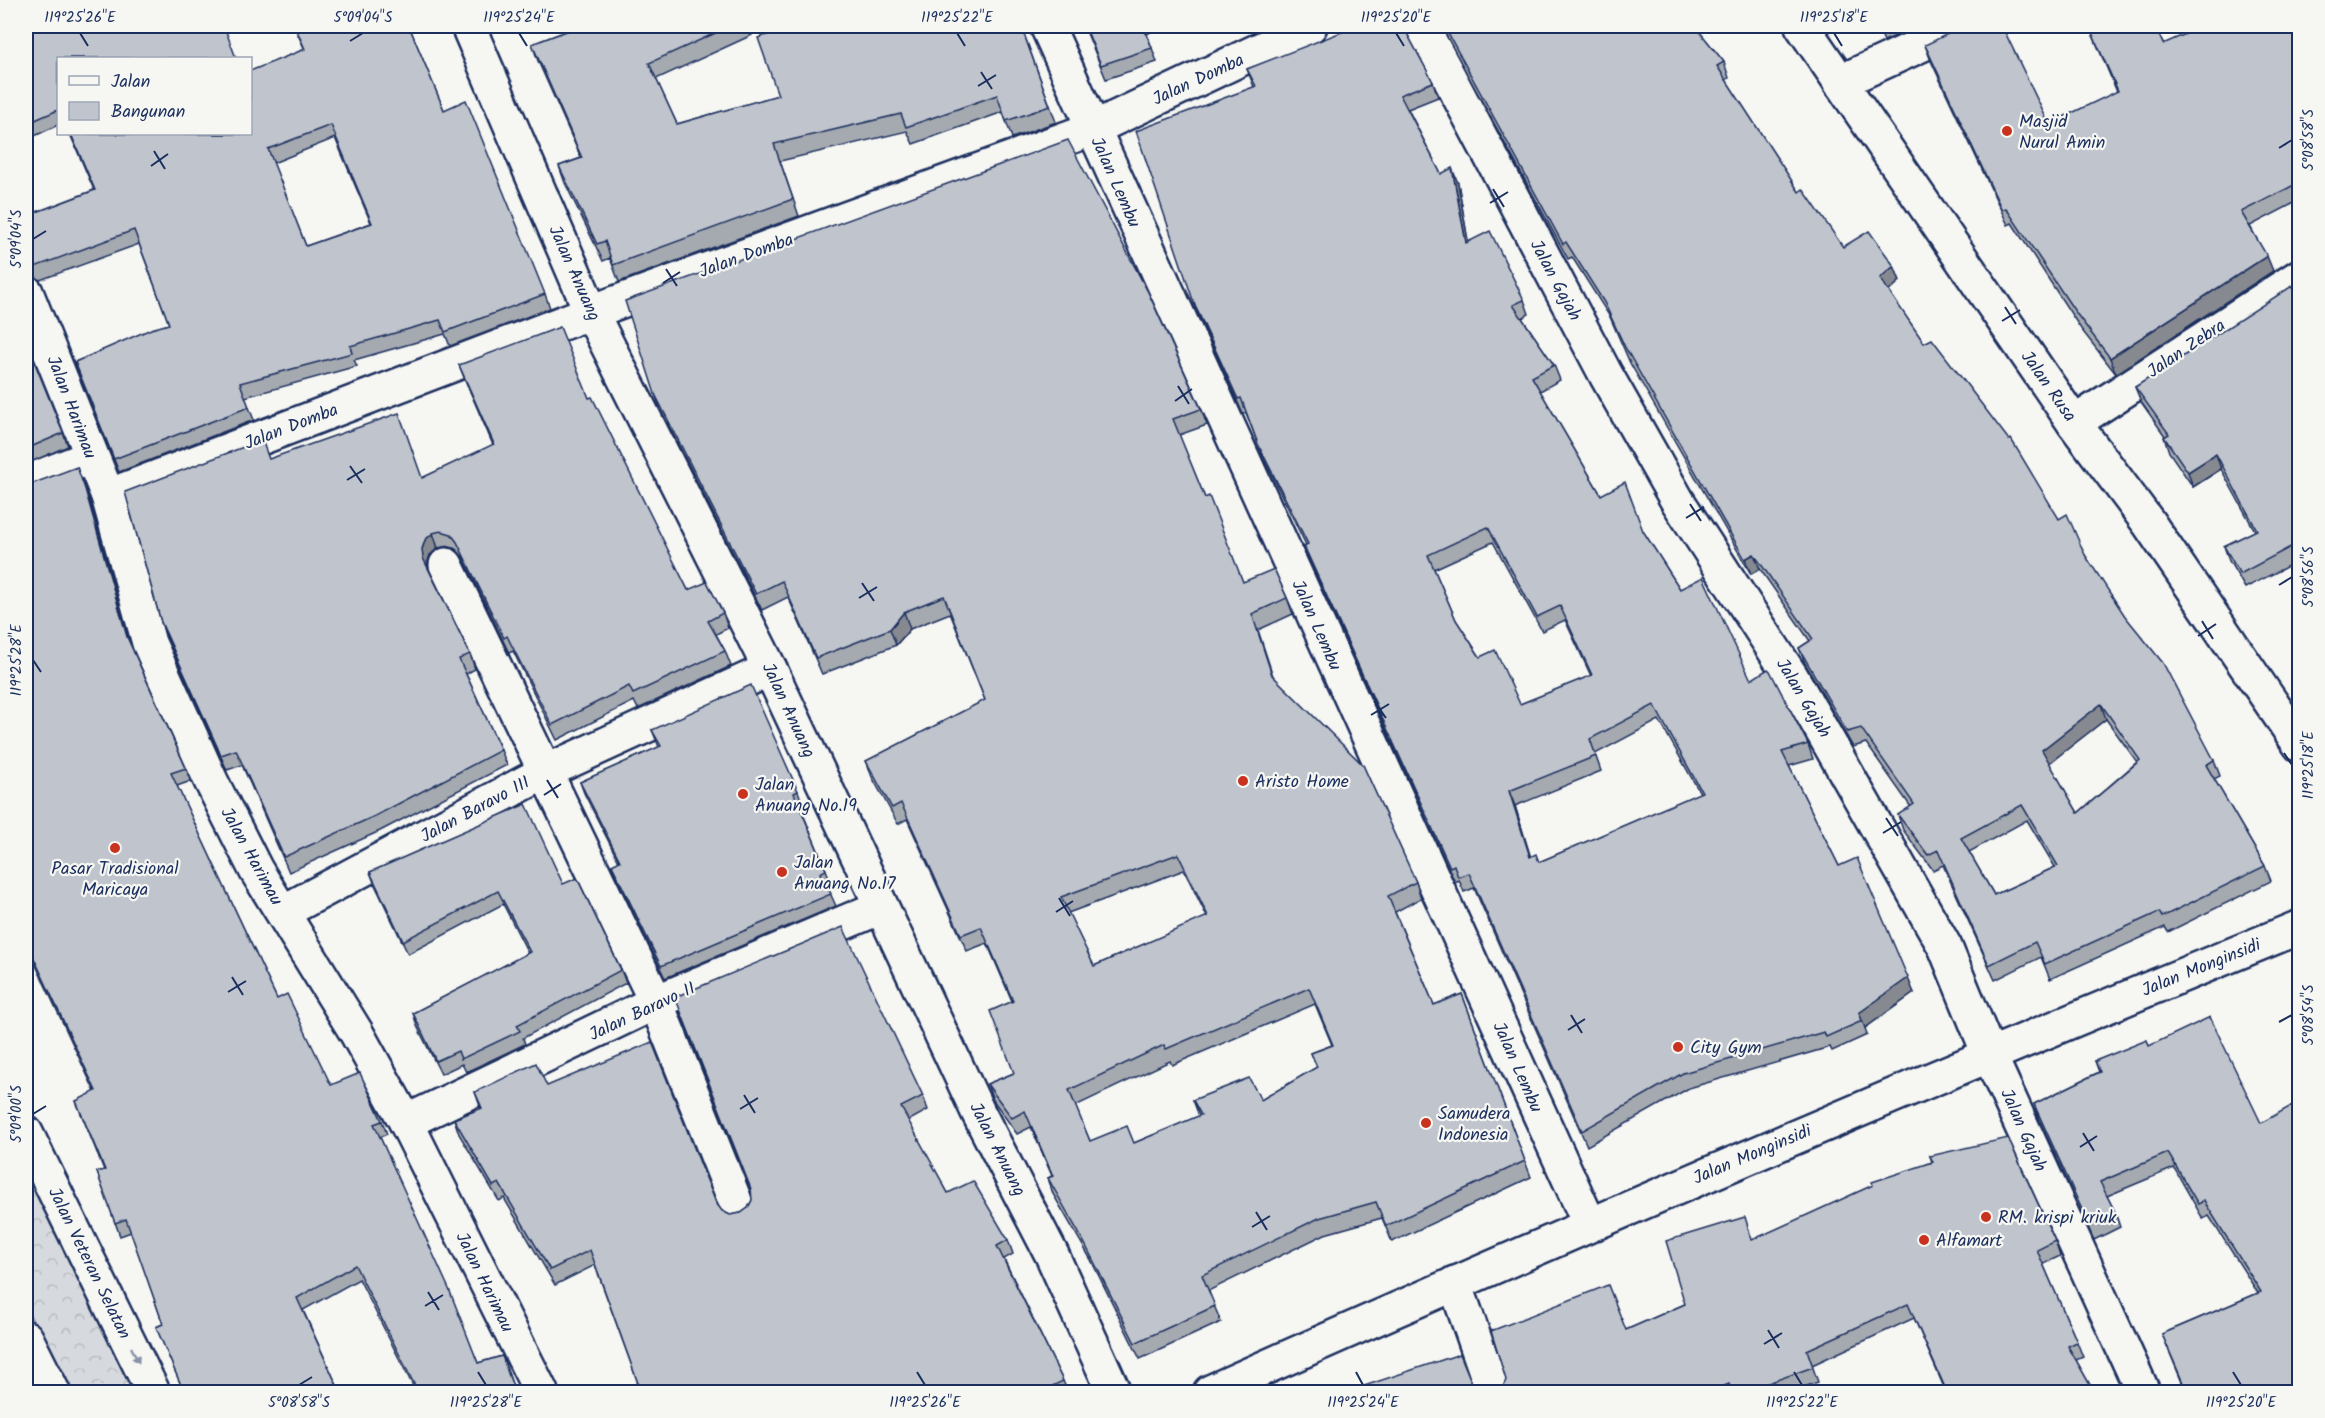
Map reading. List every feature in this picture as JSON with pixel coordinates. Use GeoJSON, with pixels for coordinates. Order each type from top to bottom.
{"type":"FeatureCollection","features":[{"type":"Feature","properties":{"kind":"street","name":"Jalan Anuang"},"geometry":{"type":"LineString","coordinates":[[468,26],[591,312],[770,669],[978,1112],[1052,1255],[1114,1392]]}},
{"type":"Feature","properties":{"kind":"street","name":"Jalan Lembu"},"geometry":{"type":"LineString","coordinates":[[1047,26],[1589,1224]]}},
{"type":"Feature","properties":{"kind":"street","name":"Jalan Domba"},"geometry":{"type":"LineString","coordinates":[[108,496],[591,312],[1092,129],[1310,26]]}},
{"type":"Feature","properties":{"kind":"street","name":"Jalan Gajah"},"geometry":{"type":"LineString","coordinates":[[1422,26],[1606,375],[1677,500],[1791,676],[1945,947],[1989,1054],[2143,1392]]}},
{"type":"Feature","properties":{"kind":"street","name":"Jalan Rusa"},"geometry":{"type":"LineString","coordinates":[[1802,26],[2074,423],[2148,522],[2300,746]]}},
{"type":"Feature","properties":{"kind":"street"},"geometry":{"type":"LineString","coordinates":[[1840,82],[1962,26]]}},
{"type":"Feature","properties":{"kind":"street","name":"Jalan Zebra"},"geometry":{"type":"LineString","coordinates":[[2074,423],[2300,276]]}},
{"type":"Feature","properties":{"kind":"street","name":"Jalan Harimau"},"geometry":{"type":"LineString","coordinates":[[26,292],[108,496],[149,643],[216,791],[256,870],[356,1032],[406,1122],[541,1392]]}},
{"type":"Feature","properties":{"kind":"street"},"geometry":{"type":"LineString","coordinates":[[26,482],[91,457]]}},
{"type":"Feature","properties":{"kind":"street"},"geometry":{"type":"LineString","coordinates":[[446,565],[656,1002],[740,1211]]}},
{"type":"Feature","properties":{"kind":"street","name":"Jalan Baravo III"},"geometry":{"type":"LineString","coordinates":[[283,912],[545,772],[770,669]]}},
{"type":"Feature","properties":{"kind":"street","name":"Jalan Baravo II"},"geometry":{"type":"LineString","coordinates":[[406,1122],[656,1002],[881,907]]}},
{"type":"Feature","properties":{"kind":"street","name":"Jalan Monginsidi"},"geometry":{"type":"LineString","coordinates":[[1210,1392],[1589,1224],[1989,1054],[2300,927]]}},
{"type":"Feature","properties":{"kind":"street","name":"Jalan Veteran Selatan"},"geometry":{"type":"LineString","coordinates":[[26,1133],[153,1392]]}},
{"type":"Feature","properties":{"kind":"street"},"geometry":{"type":"LineString","coordinates":[[1455,1283],[1493,1392]]}},
{"type":"Feature","properties":{"kind":"street"},"geometry":{"type":"LineString","coordinates":[[26,1338],[52,1392]]}},
{"type":"Feature","properties":{"kind":"green space"},"geometry":{"type":"Polygon","coordinates":[[[26,1155],[143,1392],[68,1392],[26,1307],[26,1155]]]}},
{"type":"Feature","properties":{"kind":"building"},"geometry":{"type":"Polygon","coordinates":[[[26,26],[224,26],[236,57],[57,57],[57,110],[26,124],[26,26]]]}},
{"type":"Feature","properties":{"kind":"building"},"geometry":{"type":"Polygon","coordinates":[[[295,26],[409,26],[444,110],[466,100],[545,294],[445,332],[440,320],[350,346],[352,353],[240,383],[249,407],[114,459],[75,362],[151,329],[169,324],[134,230],[35,267],[26,261],[26,216],[95,190],[71,135],[252,135],[252,70],[305,49],[295,26]],[[331,125],[268,149],[306,246],[372,223],[331,125]]]}},
{"type":"Feature","properties":{"kind":"building"},"geometry":{"type":"Polygon","coordinates":[[[580,26],[731,26],[649,63],[677,124],[778,95],[758,38],[793,26],[1021,26],[1050,106],[1006,121],[997,95],[906,127],[901,114],[774,144],[793,199],[613,265],[605,241],[597,244],[559,166],[582,158],[532,44],[580,26]]]}},
{"type":"Feature","properties":{"kind":"building"},"geometry":{"type":"Polygon","coordinates":[[[1085,26],[1143,26],[1152,48],[1101,65],[1085,26]]]}},
{"type":"Feature","properties":{"kind":"building"},"geometry":{"type":"Polygon","coordinates":[[[1357,26],[1403,26],[1433,82],[1400,95],[1441,174],[1452,168],[1466,243],[1490,231],[1524,300],[1513,305],[1554,365],[1532,377],[1601,495],[1625,482],[1643,531],[1680,589],[1703,577],[1751,680],[1768,669],[1770,671],[1808,744],[1782,752],[1839,866],[1857,858],[1908,978],[1859,1013],[1862,1021],[1826,1037],[1824,1032],[1683,1073],[1582,1131],[1469,873],[1458,877],[1454,865],[1450,867],[1304,546],[1308,544],[1258,444],[1241,398],[1238,399],[1194,303],[1136,131],[1256,86],[1247,69],[1357,26]],[[1488,527],[1428,555],[1456,620],[1480,657],[1495,650],[1520,704],[1592,675],[1560,606],[1537,617],[1488,527]],[[1654,705],[1590,739],[1596,756],[1509,791],[1530,857],[1536,854],[1539,862],[1702,792],[1654,705]]]}},
{"type":"Feature","properties":{"kind":"building"},"geometry":{"type":"Polygon","coordinates":[[[1444,26],[1695,26],[1724,62],[1717,66],[1799,192],[1803,189],[1843,247],[1869,231],[1894,266],[1880,278],[1924,343],[1932,339],[2009,440],[2011,439],[2059,519],[2067,514],[2085,555],[2125,616],[2163,663],[2214,760],[2206,765],[2265,866],[2162,917],[2159,912],[2045,964],[2035,942],[1989,965],[1938,850],[1928,855],[1898,815],[1914,804],[1861,728],[1847,732],[1799,648],[1813,639],[1754,554],[1745,559],[1625,347],[1604,302],[1566,242],[1563,244],[1444,26]],[[2101,704],[2042,750],[2078,813],[2140,760],[2101,704]],[[2022,805],[1961,838],[1994,895],[2058,866],[2022,805]]]}},
{"type":"Feature","properties":{"kind":"building"},"geometry":{"type":"Polygon","coordinates":[[[1964,26],[2002,26],[2049,124],[2118,91],[2089,26],[2155,26],[2163,44],[2204,26],[2300,26],[2300,182],[2241,212],[2267,256],[2110,358],[2076,313],[2006,208],[2002,210],[1925,45],[1964,26]]]}},
{"type":"Feature","properties":{"kind":"building"},"geometry":{"type":"Polygon","coordinates":[[[1068,140],[1148,292],[1201,409],[1173,419],[1205,498],[1209,496],[1243,582],[1274,569],[1287,598],[1252,614],[1272,675],[1363,765],[1416,882],[1388,896],[1434,1005],[1462,994],[1525,1161],[1386,1226],[1376,1202],[1319,1218],[1202,1275],[1215,1306],[1135,1343],[1084,1242],[1048,1178],[1053,1176],[1025,1111],[1012,1118],[987,1084],[1014,1073],[990,1011],[1013,1001],[981,927],[961,935],[901,803],[892,808],[866,761],[985,700],[944,596],[904,612],[890,629],[816,658],[782,581],[756,594],[655,394],[625,301],[1068,140]],[[1178,854],[1061,897],[1094,966],[1208,916],[1178,854]],[[1309,988],[1166,1049],[1164,1045],[1069,1090],[1090,1141],[1127,1126],[1134,1143],[1201,1115],[1193,1100],[1249,1078],[1261,1100],[1317,1067],[1311,1053],[1333,1045],[1309,988]]]}},
{"type":"Feature","properties":{"kind":"building"},"geometry":{"type":"Polygon","coordinates":[[[2292,286],[2300,299],[2300,542],[2240,574],[2224,546],[2257,530],[2216,454],[2188,472],[2164,437],[2169,434],[2135,387],[2292,286]]]}},
{"type":"Feature","properties":{"kind":"building"},"geometry":{"type":"Polygon","coordinates":[[[560,327],[589,398],[592,397],[688,590],[707,582],[723,613],[708,621],[725,651],[633,694],[629,686],[552,725],[507,636],[504,638],[457,542],[451,534],[441,531],[433,533],[425,540],[422,549],[423,558],[470,654],[459,659],[501,750],[375,816],[284,857],[236,750],[221,755],[161,622],[125,492],[262,440],[269,459],[399,413],[422,478],[494,444],[459,365],[560,327]]]}},
{"type":"Feature","properties":{"kind":"building"},"geometry":{"type":"Polygon","coordinates":[[[30,351],[63,433],[26,449],[26,353],[30,351]]]}},
{"type":"Feature","properties":{"kind":"building"},"geometry":{"type":"Polygon","coordinates":[[[77,467],[127,637],[186,768],[171,773],[277,999],[287,994],[331,1085],[360,1073],[382,1121],[374,1124],[449,1289],[478,1363],[502,1356],[514,1390],[506,1392],[418,1392],[355,1265],[297,1298],[340,1392],[184,1392],[156,1327],[163,1324],[126,1219],[115,1223],[97,1172],[105,1170],[76,1101],[96,1091],[26,941],[26,486],[77,467]]]}},
{"type":"Feature","properties":{"kind":"building"},"geometry":{"type":"Polygon","coordinates":[[[751,685],[798,791],[794,793],[826,870],[820,873],[831,894],[661,966],[612,865],[620,861],[580,782],[661,746],[652,730],[751,685]]]}},
{"type":"Feature","properties":{"kind":"building"},"geometry":{"type":"Polygon","coordinates":[[[526,804],[563,884],[577,878],[621,970],[517,1025],[520,1031],[461,1059],[458,1051],[436,1061],[413,1013],[530,952],[498,891],[403,941],[370,872],[526,804]]]}},
{"type":"Feature","properties":{"kind":"building"},"geometry":{"type":"Polygon","coordinates":[[[843,927],[923,1096],[901,1107],[948,1193],[973,1181],[1008,1240],[997,1246],[1063,1381],[1040,1392],[619,1392],[638,1383],[590,1250],[550,1270],[499,1183],[493,1186],[454,1119],[482,1108],[475,1092],[536,1063],[547,1086],[652,1042],[716,1203],[722,1211],[730,1215],[741,1213],[748,1208],[752,1200],[751,1189],[675,997],[843,927]]]}},
{"type":"Feature","properties":{"kind":"building"},"geometry":{"type":"Polygon","coordinates":[[[2210,1017],[2261,1123],[2300,1101],[2300,1392],[2187,1392],[2162,1334],[2261,1292],[2204,1201],[2198,1204],[2168,1153],[2100,1182],[2115,1212],[2089,1225],[2034,1104],[2100,1072],[2095,1061],[2147,1040],[2149,1046],[2210,1017]]]}},
{"type":"Feature","properties":{"kind":"building"},"geometry":{"type":"Polygon","coordinates":[[[2300,1019],[2300,1031],[2294,1022],[2300,1019]]]}},
{"type":"Feature","properties":{"kind":"building"},"geometry":{"type":"Polygon","coordinates":[[[2008,1138],[2055,1241],[2037,1250],[2077,1342],[2068,1346],[2094,1392],[1947,1392],[1908,1304],[1807,1350],[1813,1367],[1743,1392],[1732,1392],[1729,1384],[1709,1392],[1497,1392],[1502,1389],[1506,1380],[1491,1331],[1608,1285],[1626,1330],[1685,1304],[1666,1241],[1745,1217],[1752,1240],[1873,1185],[1872,1182],[1933,1162],[1930,1156],[2008,1138]]]}},
{"type":"Feature","properties":{"kind":"building"},"geometry":{"type":"Polygon","coordinates":[[[1460,1354],[1475,1391],[1478,1392],[1349,1391],[1460,1354]]]}},
{"type":"Feature","properties":{"kind":"place","name":"Masjid Nurul Amin"},"geometry":{"type":"Point","coordinates":[2007,131]}},
{"type":"Feature","properties":{"kind":"place","name":"Aristo Home"},"geometry":{"type":"Point","coordinates":[1243,781]}},
{"type":"Feature","properties":{"kind":"place","name":"Jalan Anuang No.19"},"geometry":{"type":"Point","coordinates":[743,794]}},
{"type":"Feature","properties":{"kind":"place","name":"Pasar Tradisional Maricaya"},"geometry":{"type":"Point","coordinates":[115,848]}},
{"type":"Feature","properties":{"kind":"place","name":"Jalan Anuang No.17"},"geometry":{"type":"Point","coordinates":[782,872]}},
{"type":"Feature","properties":{"kind":"place","name":"City Gym"},"geometry":{"type":"Point","coordinates":[1678,1047]}},
{"type":"Feature","properties":{"kind":"place","name":"Samudera Indonesia"},"geometry":{"type":"Point","coordinates":[1426,1123]}},
{"type":"Feature","properties":{"kind":"place","name":"RM. krispi kriuk"},"geometry":{"type":"Point","coordinates":[1986,1217]}},
{"type":"Feature","properties":{"kind":"place","name":"Alfamart"},"geometry":{"type":"Point","coordinates":[1924,1240]}}]}
